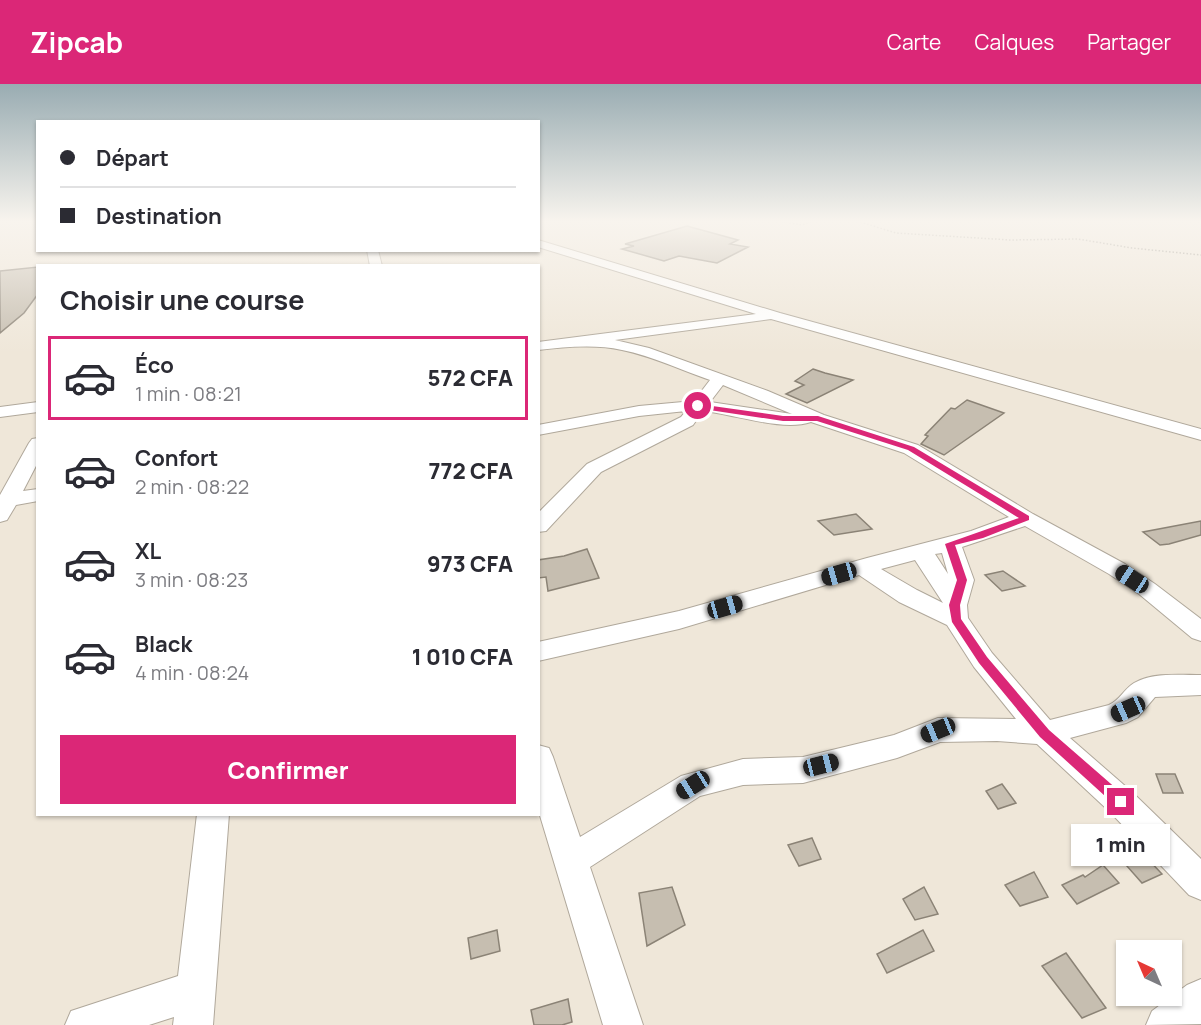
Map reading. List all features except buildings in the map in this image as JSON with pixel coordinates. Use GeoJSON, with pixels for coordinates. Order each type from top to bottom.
{"type":"FeatureCollection","features":[{"type":"Feature","properties":{"kind":"street"},"geometry":{"type":"LineString","coordinates":[[609,265],[775,316],[1201,435]]}},
{"type":"Feature","properties":{"kind":"street"},"geometry":{"type":"LineString","coordinates":[[540,346],[775,316]]}},
{"type":"Feature","properties":{"kind":"street"},"geometry":{"type":"LineString","coordinates":[[569,342],[620,345],[644,351],[720,378],[818,418],[911,449],[1117,569],[1147,589],[1201,632]]}},
{"type":"Feature","properties":{"kind":"street"},"geometry":{"type":"LineString","coordinates":[[540,524],[594,468],[687,421],[720,378]]}},
{"type":"Feature","properties":{"kind":"street"},"geometry":{"type":"LineString","coordinates":[[540,430],[645,411],[698,406],[783,419],[818,418]]}},
{"type":"Feature","properties":{"kind":"street"},"geometry":{"type":"LineString","coordinates":[[0,412],[36,407]]}},
{"type":"Feature","properties":{"kind":"street"},"geometry":{"type":"LineString","coordinates":[[3,505],[36,447]]}},
{"type":"Feature","properties":{"kind":"street"},"geometry":{"type":"LineString","coordinates":[[3,505],[36,496]]}},
{"type":"Feature","properties":{"kind":"street"},"geometry":{"type":"LineString","coordinates":[[540,652],[679,620],[861,567],[979,536],[1026,518]]}},
{"type":"Feature","properties":{"kind":"street"},"geometry":{"type":"LineString","coordinates":[[950,544],[962,580],[956,611]]}},
{"type":"Feature","properties":{"kind":"street"},"geometry":{"type":"LineString","coordinates":[[921,551],[983,660],[1044,733],[1121,802],[1201,883]]}},
{"type":"Feature","properties":{"kind":"street"},"geometry":{"type":"LineString","coordinates":[[861,567],[908,596],[956,611]]}},
{"type":"Feature","properties":{"kind":"street"},"geometry":{"type":"LineString","coordinates":[[572,860],[693,785],[742,772],[803,770],[897,746],[938,730],[997,729],[1044,733],[1116,715],[1128,709],[1142,691],[1152,687],[1201,685]]}},
{"type":"Feature","properties":{"kind":"street"},"geometry":{"type":"LineString","coordinates":[[540,763],[623,1025]]}},
{"type":"Feature","properties":{"kind":"street"},"geometry":{"type":"LineString","coordinates":[[85,1025],[193,1008],[213,816]]}},
{"type":"Feature","properties":{"kind":"street"},"geometry":{"type":"LineString","coordinates":[[1166,1025],[1201,999]]}},
{"type":"Feature","properties":{"kind":"route"},"geometry":{"type":"LineString","coordinates":[[698,406],[783,419],[818,418],[911,449],[1026,518],[979,536],[950,544],[962,580],[955,605],[956,619],[983,660],[1044,733],[1121,802]]}}]}
